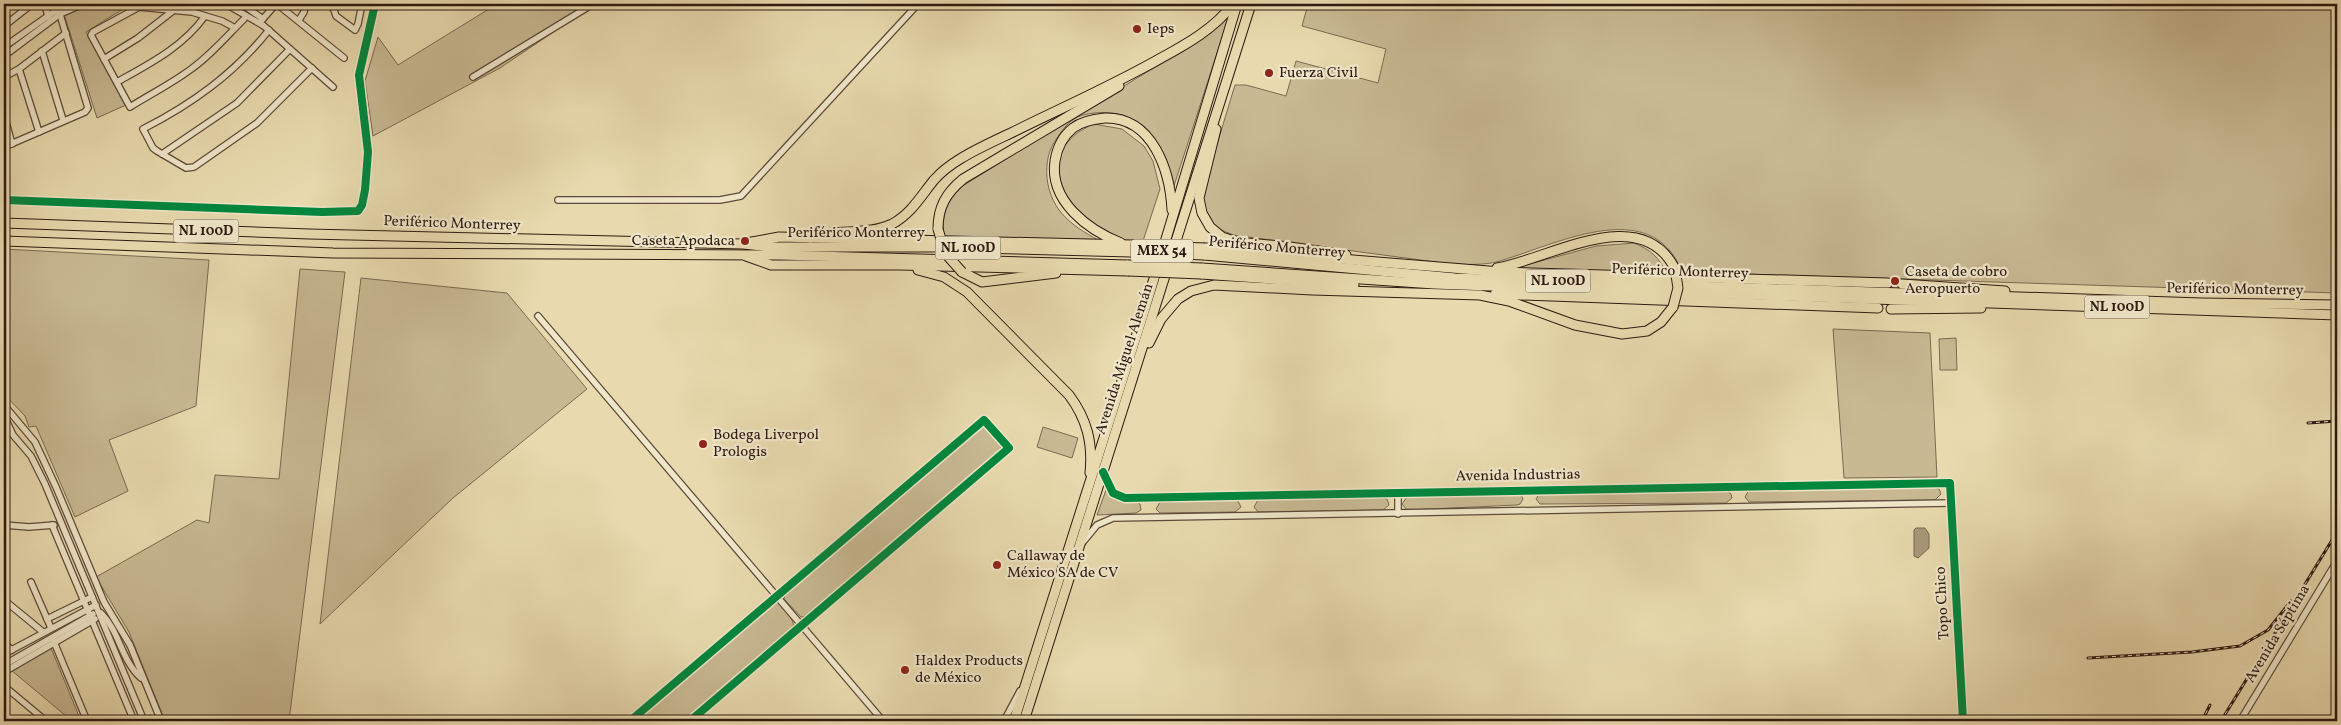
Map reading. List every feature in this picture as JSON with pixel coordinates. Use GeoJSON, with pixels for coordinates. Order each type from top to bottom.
{"type":"FeatureCollection","features":[{"type":"Feature","properties":{"kind":"highway"},"geometry":{"type":"LineString","coordinates":[[810,238],[833,232],[882,228],[892,224],[907,214],[942,172],[967,154],[1133,75],[1202,33],[1223,16],[1233,4]]}},
{"type":"Feature","properties":{"kind":"highway","name":"Avenida Miguel Alemán"},"geometry":{"type":"LineString","coordinates":[[1013,721],[1020,705],[1086,498],[1238,4]]}},
{"type":"Feature","properties":{"kind":"highway","name":"Avenida Miguel Alemán"},"geometry":{"type":"LineString","coordinates":[[1024,721],[1251,4]]}},
{"type":"Feature","properties":{"kind":"highway"},"geometry":{"type":"LineString","coordinates":[[1085,270],[982,282],[962,272],[946,253],[938,229],[941,205],[951,190],[963,179],[1122,85],[1133,75]]}},
{"type":"Feature","properties":{"kind":"highway"},"geometry":{"type":"LineString","coordinates":[[1215,116],[1216,132],[1199,198],[1205,221],[1215,233],[1237,242],[1307,249],[1398,265]]}},
{"type":"Feature","properties":{"kind":"highway"},"geometry":{"type":"LineString","coordinates":[[1130,248],[1101,234],[1081,221],[1066,203],[1057,185],[1054,177],[1056,155],[1062,140],[1074,127],[1090,120],[1115,119],[1124,121],[1139,130],[1156,150],[1166,172],[1172,216]]}},
{"type":"Feature","properties":{"kind":"highway","name":"Periférico Monterrey"},"geometry":{"type":"LineString","coordinates":[[4,223],[289,233],[743,244],[779,248],[1130,248],[1204,252],[1430,276],[2337,315]]}},
{"type":"Feature","properties":{"kind":"highway"},"geometry":{"type":"LineString","coordinates":[[1477,270],[1502,267],[1586,241],[1615,237],[1636,238],[1651,242],[1665,252],[1675,269],[1678,288],[1673,307],[1661,322],[1647,331],[1622,334],[1575,325],[1509,301],[1480,295]]}},
{"type":"Feature","properties":{"kind":"highway"},"geometry":{"type":"LineString","coordinates":[[743,244],[770,238],[810,238],[1130,248]]}},
{"type":"Feature","properties":{"kind":"highway","name":"Periférico Monterrey"},"geometry":{"type":"LineString","coordinates":[[4,241],[333,252],[744,255],[1202,271],[1434,284],[2042,301],[2337,305]]}},
{"type":"Feature","properties":{"kind":"highway"},"geometry":{"type":"LineString","coordinates":[[1204,252],[1477,270],[1888,283]]}},
{"type":"Feature","properties":{"kind":"highway"},"geometry":{"type":"LineString","coordinates":[[744,255],[771,265],[1085,270],[1128,268]]}},
{"type":"Feature","properties":{"kind":"highway"},"geometry":{"type":"LineString","coordinates":[[884,267],[927,271],[952,282],[974,299],[1069,395],[1081,413],[1089,439],[1091,458],[1086,498]]}},
{"type":"Feature","properties":{"kind":"highway"},"geometry":{"type":"LineString","coordinates":[[1202,271],[1416,292]]}},
{"type":"Feature","properties":{"kind":"highway"},"geometry":{"type":"LineString","coordinates":[[1902,284],[2007,291],[2042,301]]}},
{"type":"Feature","properties":{"kind":"highway"},"geometry":{"type":"LineString","coordinates":[[1142,351],[1172,305],[1191,291],[1207,286],[1480,295],[1526,294],[1878,308]]}},
{"type":"Feature","properties":{"kind":"highway"},"geometry":{"type":"LineString","coordinates":[[1891,309],[2018,308],[2042,301]]}},
{"type":"Feature","properties":{"kind":"street"},"geometry":{"type":"LineString","coordinates":[[4,26],[32,4]]}},
{"type":"Feature","properties":{"kind":"street"},"geometry":{"type":"LineString","coordinates":[[45,4],[50,22]]}},
{"type":"Feature","properties":{"kind":"street"},"geometry":{"type":"LineString","coordinates":[[4,56],[50,22],[65,4]]}},
{"type":"Feature","properties":{"kind":"street"},"geometry":{"type":"LineString","coordinates":[[4,47],[47,15],[83,4]]}},
{"type":"Feature","properties":{"kind":"street"},"geometry":{"type":"LineString","coordinates":[[226,4],[264,25]]}},
{"type":"Feature","properties":{"kind":"street"},"geometry":{"type":"LineString","coordinates":[[242,4],[333,87]]}},
{"type":"Feature","properties":{"kind":"street"},"geometry":{"type":"LineString","coordinates":[[312,68],[257,123],[194,167],[186,168],[153,148],[143,129],[179,111],[215,86],[246,58],[276,4],[299,20],[344,58]]}},
{"type":"Feature","properties":{"kind":"street"},"geometry":{"type":"LineString","coordinates":[[299,20],[304,12],[305,4]]}},
{"type":"Feature","properties":{"kind":"street"},"geometry":{"type":"LineString","coordinates":[[332,4],[333,12],[354,30],[358,24],[362,4]]}},
{"type":"Feature","properties":{"kind":"street"},"geometry":{"type":"LineString","coordinates":[[4,200],[358,212],[362,205],[365,190],[368,152],[359,76],[376,4]]}},
{"type":"Feature","properties":{"kind":"street"},"geometry":{"type":"LineString","coordinates":[[473,77],[593,4]]}},
{"type":"Feature","properties":{"kind":"street"},"geometry":{"type":"LineString","coordinates":[[558,200],[720,200],[741,196],[918,4]]}},
{"type":"Feature","properties":{"kind":"street"},"geometry":{"type":"LineString","coordinates":[[235,28],[205,16],[138,5],[93,32],[92,36],[130,107],[189,71],[235,28],[244,18]]}},
{"type":"Feature","properties":{"kind":"street"},"geometry":{"type":"LineString","coordinates":[[104,59],[157,25],[174,10]]}},
{"type":"Feature","properties":{"kind":"street"},"geometry":{"type":"LineString","coordinates":[[4,147],[85,112],[88,105],[59,11]]}},
{"type":"Feature","properties":{"kind":"street"},"geometry":{"type":"LineString","coordinates":[[117,82],[148,65],[178,45],[205,16]]}},
{"type":"Feature","properties":{"kind":"street"},"geometry":{"type":"LineString","coordinates":[[4,77],[18,69],[66,33]]}},
{"type":"Feature","properties":{"kind":"street"},"geometry":{"type":"LineString","coordinates":[[162,154],[236,103],[290,49]]}},
{"type":"Feature","properties":{"kind":"street"},"geometry":{"type":"LineString","coordinates":[[42,51],[63,120]]}},
{"type":"Feature","properties":{"kind":"street"},"geometry":{"type":"LineString","coordinates":[[18,69],[38,132]]}},
{"type":"Feature","properties":{"kind":"street"},"geometry":{"type":"LineString","coordinates":[[4,115],[12,144]]}},
{"type":"Feature","properties":{"kind":"street"},"geometry":{"type":"LineString","coordinates":[[538,316],[883,721]]}},
{"type":"Feature","properties":{"kind":"street"},"geometry":{"type":"LineString","coordinates":[[4,406],[35,442],[56,487],[89,570],[104,602],[130,646],[160,721]]}},
{"type":"Feature","properties":{"kind":"street"},"geometry":{"type":"LineString","coordinates":[[4,416],[12,435],[31,456],[51,498],[144,721]]}},
{"type":"Feature","properties":{"kind":"street"},"geometry":{"type":"LineString","coordinates":[[630,721],[777,598],[984,420],[1009,448],[690,721]]}},
{"type":"Feature","properties":{"kind":"street","name":"Avenida Industrias"},"geometry":{"type":"LineString","coordinates":[[1103,472],[1111,491],[1122,498],[1950,483]]}},
{"type":"Feature","properties":{"kind":"street","name":"Topo Chico"},"geometry":{"type":"LineString","coordinates":[[1950,483],[1963,721]]}},
{"type":"Feature","properties":{"kind":"street"},"geometry":{"type":"LineString","coordinates":[[1398,493],[1398,514]]}},
{"type":"Feature","properties":{"kind":"street"},"geometry":{"type":"LineString","coordinates":[[1079,545],[1097,525],[1113,518],[1951,503]]}},
{"type":"Feature","properties":{"kind":"street"},"geometry":{"type":"LineString","coordinates":[[4,525],[29,527],[62,523]]}},
{"type":"Feature","properties":{"kind":"street"},"geometry":{"type":"LineString","coordinates":[[52,525],[134,721]]}},
{"type":"Feature","properties":{"kind":"street","name":"Avenida Séptima"},"geometry":{"type":"LineString","coordinates":[[2240,721],[2337,560]]}},
{"type":"Feature","properties":{"kind":"street"},"geometry":{"type":"LineString","coordinates":[[31,582],[51,628]]}},
{"type":"Feature","properties":{"kind":"street"},"geometry":{"type":"LineString","coordinates":[[48,619],[92,597]]}},
{"type":"Feature","properties":{"kind":"street"},"geometry":{"type":"LineString","coordinates":[[4,600],[43,632]]}},
{"type":"Feature","properties":{"kind":"street"},"geometry":{"type":"LineString","coordinates":[[4,654],[87,609],[98,611],[111,623],[132,669],[144,681]]}},
{"type":"Feature","properties":{"kind":"street"},"geometry":{"type":"LineString","coordinates":[[4,672],[91,618],[98,611]]}},
{"type":"Feature","properties":{"kind":"street"},"geometry":{"type":"LineString","coordinates":[[4,665],[54,640]]}},
{"type":"Feature","properties":{"kind":"street"},"geometry":{"type":"LineString","coordinates":[[54,640],[87,721]]}},
{"type":"Feature","properties":{"kind":"street"},"geometry":{"type":"LineString","coordinates":[[4,643],[12,650]]}},
{"type":"Feature","properties":{"kind":"street"},"geometry":{"type":"LineString","coordinates":[[1004,721],[1028,679]]}},
{"type":"Feature","properties":{"kind":"street"},"geometry":{"type":"LineString","coordinates":[[4,686],[46,721]]}},
{"type":"Feature","properties":{"kind":"shaded area"},"geometry":{"type":"Polygon","coordinates":[[[90,4],[131,4],[86,32],[126,105],[97,118],[64,14],[90,4]]]}},
{"type":"Feature","properties":{"kind":"shaded area"},"geometry":{"type":"Polygon","coordinates":[[[497,4],[595,4],[500,68],[373,136],[365,81],[378,37],[398,65],[497,4]]]}},
{"type":"Feature","properties":{"kind":"shaded area"},"geometry":{"type":"Polygon","coordinates":[[[1308,4],[2337,4],[2337,293],[1682,272],[1667,248],[1648,235],[1624,230],[1598,231],[1571,237],[1496,262],[1458,265],[1233,235],[1217,228],[1207,216],[1202,194],[1235,85],[1246,85],[1286,96],[1296,61],[1378,83],[1386,49],[1302,26],[1308,4]]]}},
{"type":"Feature","properties":{"kind":"shaded area"},"geometry":{"type":"Polygon","coordinates":[[[1230,13],[1171,195],[1167,168],[1160,155],[1138,126],[1122,115],[1096,113],[1083,115],[1063,129],[1054,143],[1048,157],[1047,178],[1049,190],[1054,201],[1066,218],[1083,231],[1104,243],[944,238],[943,223],[948,204],[961,187],[1186,49],[1210,33],[1230,13]]]}},
{"type":"Feature","properties":{"kind":"shaded area"},"geometry":{"type":"Polygon","coordinates":[[[1094,124],[1122,129],[1144,146],[1153,161],[1160,189],[1142,244],[1121,239],[1093,225],[1076,212],[1066,199],[1059,179],[1058,169],[1062,150],[1075,135],[1094,124]]]}},
{"type":"Feature","properties":{"kind":"shaded area"},"geometry":{"type":"Polygon","coordinates":[[[1634,243],[1654,255],[1661,263],[1666,274],[1504,271],[1596,246],[1634,243]]]}},
{"type":"Feature","properties":{"kind":"shaded area"},"geometry":{"type":"Polygon","coordinates":[[[4,249],[209,260],[196,406],[109,440],[128,491],[75,517],[36,426],[29,427],[25,416],[4,394],[4,249]]]}},
{"type":"Feature","properties":{"kind":"shaded area"},"geometry":{"type":"Polygon","coordinates":[[[300,269],[345,272],[289,721],[165,721],[129,632],[96,577],[197,520],[209,523],[215,475],[279,479],[300,269]]]}},
{"type":"Feature","properties":{"kind":"shaded area"},"geometry":{"type":"Polygon","coordinates":[[[361,278],[507,293],[587,389],[453,498],[320,624],[361,278]]]}},
{"type":"Feature","properties":{"kind":"shaded area"},"geometry":{"type":"Polygon","coordinates":[[[1833,329],[1930,333],[1937,477],[1844,478],[1833,329]]]}},
{"type":"Feature","properties":{"kind":"shaded area"},"geometry":{"type":"Polygon","coordinates":[[[1956,338],[1957,370],[1940,370],[1939,339],[1956,338]]]}},
{"type":"Feature","properties":{"kind":"shaded area"},"geometry":{"type":"Polygon","coordinates":[[[984,424],[1002,443],[1000,453],[811,615],[801,617],[784,599],[785,594],[984,424]]]}},
{"type":"Feature","properties":{"kind":"shaded area"},"geometry":{"type":"Polygon","coordinates":[[[1043,427],[1078,438],[1072,458],[1037,447],[1043,427]]]}},
{"type":"Feature","properties":{"kind":"shaded area"},"geometry":{"type":"Polygon","coordinates":[[[1935,487],[1939,489],[1941,494],[1935,500],[1749,502],[1745,497],[1749,490],[1935,487]]]}},
{"type":"Feature","properties":{"kind":"shaded area"},"geometry":{"type":"Polygon","coordinates":[[[1106,490],[1118,500],[1135,501],[1140,504],[1141,510],[1136,513],[1097,515],[1106,490]]]}},
{"type":"Feature","properties":{"kind":"shaded area"},"geometry":{"type":"Polygon","coordinates":[[[1726,490],[1731,494],[1732,498],[1726,503],[1540,504],[1536,499],[1540,493],[1726,490]]]}},
{"type":"Feature","properties":{"kind":"shaded area"},"geometry":{"type":"Polygon","coordinates":[[[1516,493],[1521,495],[1523,499],[1517,505],[1407,510],[1402,504],[1407,497],[1516,493]]]}},
{"type":"Feature","properties":{"kind":"shaded area"},"geometry":{"type":"Polygon","coordinates":[[[1387,499],[1389,505],[1383,510],[1258,512],[1254,507],[1258,500],[1387,499]]]}},
{"type":"Feature","properties":{"kind":"shaded area"},"geometry":{"type":"Polygon","coordinates":[[[1238,501],[1241,507],[1235,512],[1160,513],[1156,509],[1160,502],[1238,501]]]}},
{"type":"Feature","properties":{"kind":"shaded area"},"geometry":{"type":"Polygon","coordinates":[[[1916,528],[1925,528],[1929,534],[1929,548],[1918,558],[1914,556],[1914,530],[1916,528]]]}},
{"type":"Feature","properties":{"kind":"shaded area"},"geometry":{"type":"Polygon","coordinates":[[[776,601],[791,618],[793,629],[685,721],[634,721],[776,601]]]}},
{"type":"Feature","properties":{"kind":"shaded area"},"geometry":{"type":"Polygon","coordinates":[[[51,648],[81,721],[72,721],[11,670],[51,648]]]}},
{"type":"Feature","properties":{"kind":"railway"},"geometry":{"type":"LineString","coordinates":[[2308,423],[2337,421]]}},
{"type":"Feature","properties":{"kind":"railway"},"geometry":{"type":"LineString","coordinates":[[2221,721],[2337,532]]}},
{"type":"Feature","properties":{"kind":"railway"},"geometry":{"type":"LineString","coordinates":[[2088,658],[2192,652],[2240,646],[2268,630],[2291,601]]}},
{"type":"Feature","properties":{"kind":"railway"},"geometry":{"type":"LineString","coordinates":[[2202,721],[2210,705]]}},
{"type":"Feature","properties":{"kind":"cycle path"},"geometry":{"type":"LineString","coordinates":[[4,200],[322,212],[358,211],[362,205],[365,190],[368,152],[359,75],[375,4]]}},
{"type":"Feature","properties":{"kind":"cycle path"},"geometry":{"type":"LineString","coordinates":[[630,721],[984,420],[1009,448],[690,721]]}},
{"type":"Feature","properties":{"kind":"cycle path"},"geometry":{"type":"LineString","coordinates":[[1103,472],[1113,493],[1125,498],[1950,483],[1963,721]]}},
{"type":"Feature","properties":{"kind":"place","name":"Ieps"},"geometry":{"type":"Point","coordinates":[1137,29]}},
{"type":"Feature","properties":{"kind":"place","name":"Fuerza Civil"},"geometry":{"type":"Point","coordinates":[1269,73]}},
{"type":"Feature","properties":{"kind":"place","name":"Caseta Apodaca"},"geometry":{"type":"Point","coordinates":[745,241]}},
{"type":"Feature","properties":{"kind":"place","name":"Caseta de cobro Aeropuerto"},"geometry":{"type":"Point","coordinates":[1895,281]}},
{"type":"Feature","properties":{"kind":"place","name":"Bodega Liverpol Prologis"},"geometry":{"type":"Point","coordinates":[703,444]}},
{"type":"Feature","properties":{"kind":"place","name":"Callaway de México SA de CV"},"geometry":{"type":"Point","coordinates":[997,565]}},
{"type":"Feature","properties":{"kind":"place","name":"Haldex Products de México"},"geometry":{"type":"Point","coordinates":[905,670]}}]}
